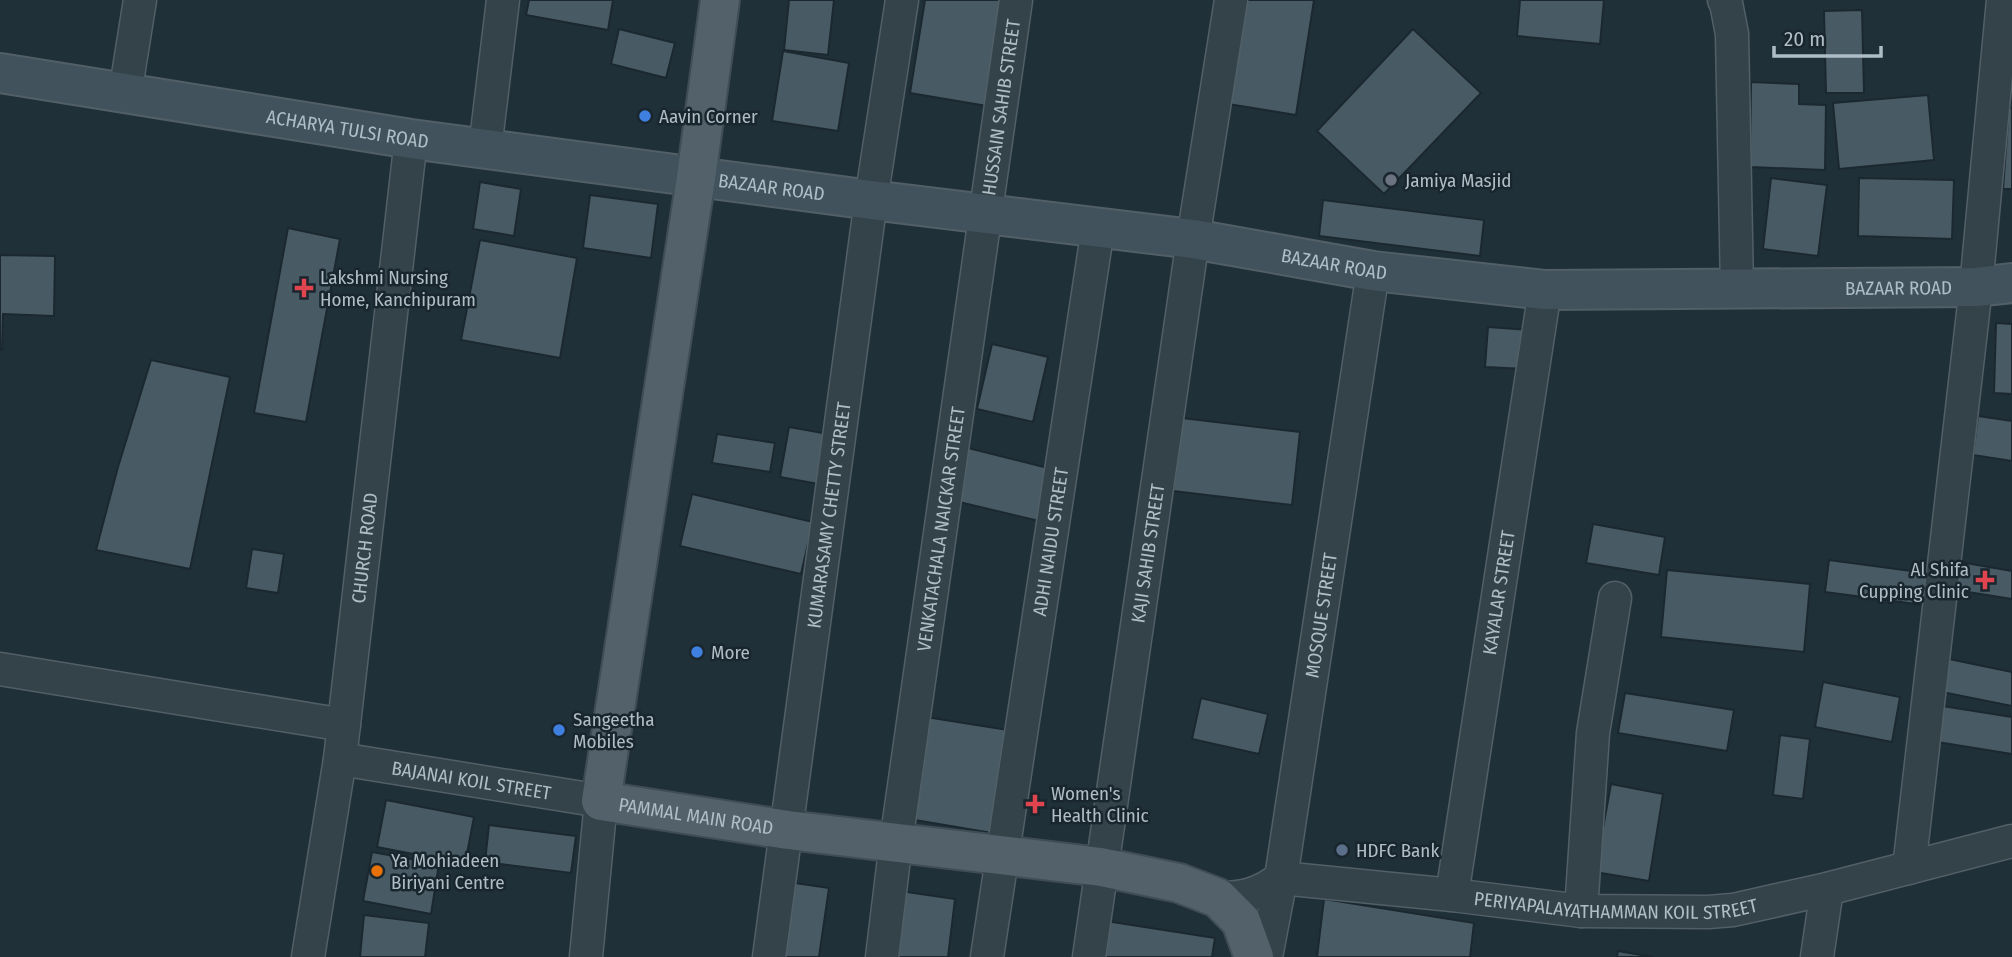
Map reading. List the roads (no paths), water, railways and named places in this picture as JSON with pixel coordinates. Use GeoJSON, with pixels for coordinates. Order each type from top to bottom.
{"type":"FeatureCollection","features":[{"type":"Feature","properties":{"kind":"main road","name":"PAMMAL MAIN ROAD"},"geometry":{"type":"LineString","coordinates":[[720,0],[696,178],[601,801],[788,830],[1101,867],[1179,883],[1218,898],[1241,921],[1254,957]]}},
{"type":"Feature","properties":{"kind":"street"},"geometry":{"type":"LineString","coordinates":[[125,94],[140,0]]}},
{"type":"Feature","properties":{"kind":"street"},"geometry":{"type":"LineString","coordinates":[[485,149],[503,0]]}},
{"type":"Feature","properties":{"kind":"street","name":"KUMARASAMY CHETTY STREET"},"geometry":{"type":"LineString","coordinates":[[769,957],[871,200],[902,0]]}},
{"type":"Feature","properties":{"kind":"street","name":"HUSSAIN SAHIB STREET"},"geometry":{"type":"LineString","coordinates":[[985,215],[1016,0]]}},
{"type":"Feature","properties":{"kind":"street","name":"KAJI SAHIB STREET"},"geometry":{"type":"LineString","coordinates":[[1089,957],[1231,0]]}},
{"type":"Feature","properties":{"kind":"street"},"geometry":{"type":"LineString","coordinates":[[1909,868],[1994,285],[2003,0]]}},
{"type":"Feature","properties":{"kind":"street"},"geometry":{"type":"LineString","coordinates":[[1732,1],[1737,289]]}},
{"type":"Feature","properties":{"kind":"street","name":"ACHARYA TULSI ROAD"},"geometry":{"type":"LineString","coordinates":[[0,73],[411,139],[696,178]]}},
{"type":"Feature","properties":{"kind":"street","name":"CHURCH ROAD"},"geometry":{"type":"LineString","coordinates":[[308,957],[340,759],[411,139]]}},
{"type":"Feature","properties":{"kind":"street","name":"BAZAAR ROAD"},"geometry":{"type":"LineString","coordinates":[[696,178],[1194,239],[1373,271],[1545,290],[1994,285]]}},
{"type":"Feature","properties":{"kind":"street","name":"VENKATACHALA NAICKAR STREET"},"geometry":{"type":"LineString","coordinates":[[882,957],[985,215]]}},
{"type":"Feature","properties":{"kind":"street","name":"ADHI NAIDU STREET"},"geometry":{"type":"LineString","coordinates":[[987,957],[1098,228]]}},
{"type":"Feature","properties":{"kind":"street","name":"MOSQUE STREET"},"geometry":{"type":"LineString","coordinates":[[1266,957],[1281,878],[1373,271]]}},
{"type":"Feature","properties":{"kind":"street","name":"KAYALAR STREET"},"geometry":{"type":"LineString","coordinates":[[1452,895],[1545,290]]}},
{"type":"Feature","properties":{"kind":"street"},"geometry":{"type":"LineString","coordinates":[[1581,911],[1593,733],[1615,598]]}},
{"type":"Feature","properties":{"kind":"street"},"geometry":{"type":"LineString","coordinates":[[0,669],[344,724]]}},
{"type":"Feature","properties":{"kind":"street","name":"BAJANAI KOIL STREET"},"geometry":{"type":"LineString","coordinates":[[340,759],[601,801]]}},
{"type":"Feature","properties":{"kind":"street"},"geometry":{"type":"LineString","coordinates":[[586,957],[601,801]]}},
{"type":"Feature","properties":{"kind":"street","name":"PERIYAPALAYATHAMMAN KOIL STREET"},"geometry":{"type":"LineString","coordinates":[[1281,878],[1581,911],[1708,912],[1733,910],[1827,890],[2012,841]]}},
{"type":"Feature","properties":{"kind":"street"},"geometry":{"type":"LineString","coordinates":[[1218,898],[1237,898],[1253,894],[1267,889],[1281,878]]}},
{"type":"Feature","properties":{"kind":"street"},"geometry":{"type":"LineString","coordinates":[[1817,957],[1827,890]]}},
{"type":"Feature","properties":{"kind":"place","name":"Aavin Corner"},"geometry":{"type":"Point","coordinates":[645,116]}},
{"type":"Feature","properties":{"kind":"place","name":"Jamiya Masjid"},"geometry":{"type":"Point","coordinates":[1391,180]}},
{"type":"Feature","properties":{"kind":"place","name":"Lakshmi Nursing Home, Kanchipuram"},"geometry":{"type":"Point","coordinates":[304,288]}},
{"type":"Feature","properties":{"kind":"place","name":"Al Shifa Cupping Clinic"},"geometry":{"type":"Point","coordinates":[1985,580]}},
{"type":"Feature","properties":{"kind":"place","name":"More"},"geometry":{"type":"Point","coordinates":[697,652]}},
{"type":"Feature","properties":{"kind":"place","name":"Sangeetha Mobiles"},"geometry":{"type":"Point","coordinates":[559,730]}},
{"type":"Feature","properties":{"kind":"place","name":"Women's Health Clinic"},"geometry":{"type":"Point","coordinates":[1035,804]}},
{"type":"Feature","properties":{"kind":"place","name":"HDFC Bank"},"geometry":{"type":"Point","coordinates":[1342,850]}},
{"type":"Feature","properties":{"kind":"place","name":"Ya Mohiadeen Biriyani Centre"},"geometry":{"type":"Point","coordinates":[377,871]}}]}
